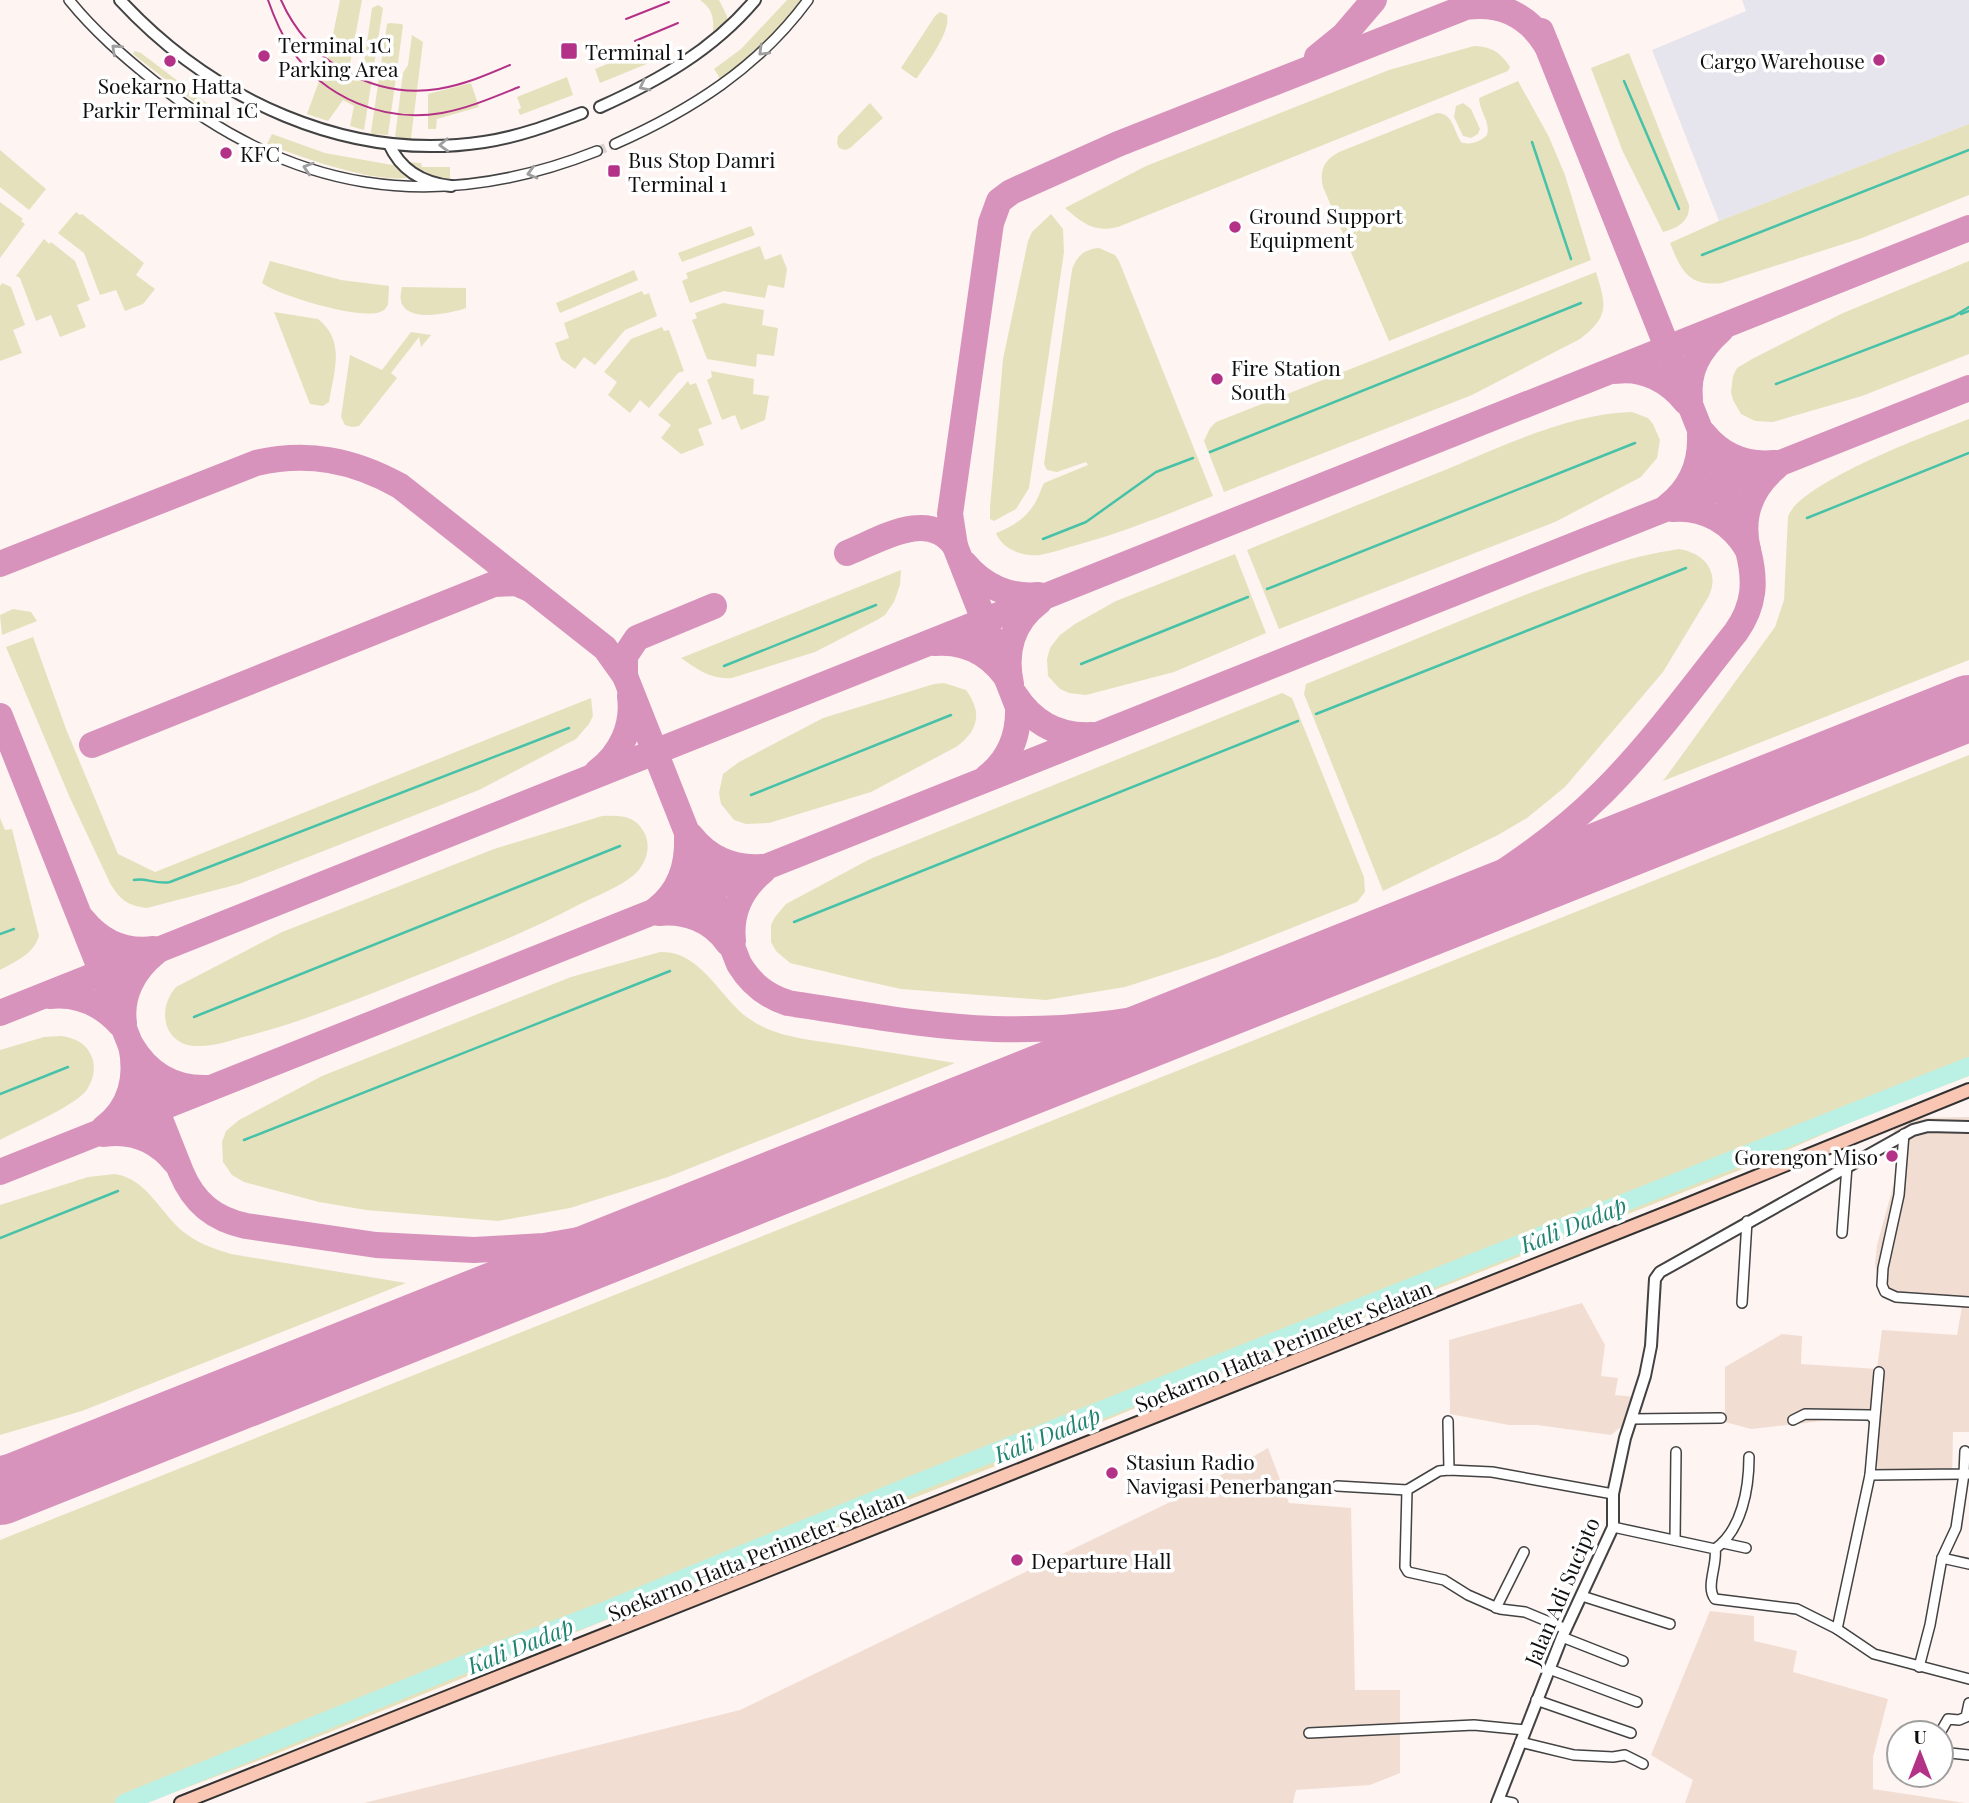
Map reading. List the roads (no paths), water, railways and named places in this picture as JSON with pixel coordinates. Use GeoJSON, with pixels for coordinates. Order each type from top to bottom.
{"type":"FeatureCollection","features":[{"type":"Feature","properties":{"kind":"main road","name":"Soekarno Hatta Perimeter Selatan"},"geometry":{"type":"LineString","coordinates":[[181,1803],[1679,1208],[1969,1090]]}},
{"type":"Feature","properties":{"kind":"street"},"geometry":{"type":"LineString","coordinates":[[69,0],[118,52],[191,111],[276,158],[322,173],[373,183],[451,186],[519,177],[597,151]]}},
{"type":"Feature","properties":{"kind":"street"},"geometry":{"type":"LineString","coordinates":[[120,0],[149,29],[221,84],[261,107],[334,133],[389,144],[445,146],[484,142],[530,131],[582,113]]}},
{"type":"Feature","properties":{"kind":"street"},"geometry":{"type":"LineString","coordinates":[[600,107],[647,85],[689,60],[710,44],[755,0]]}},
{"type":"Feature","properties":{"kind":"street"},"geometry":{"type":"LineString","coordinates":[[615,144],[675,116],[726,82],[772,42],[808,0]]}},
{"type":"Feature","properties":{"kind":"street"},"geometry":{"type":"LineString","coordinates":[[389,144],[403,166],[416,177],[451,186]]}},
{"type":"Feature","properties":{"kind":"street"},"geometry":{"type":"LineString","coordinates":[[1742,1303],[1747,1221],[1904,1134],[1928,1126],[1969,1127]]}},
{"type":"Feature","properties":{"kind":"street"},"geometry":{"type":"LineString","coordinates":[[1904,1134],[1899,1195],[1883,1268],[1882,1285],[1885,1292],[1896,1297],[1969,1302]]}},
{"type":"Feature","properties":{"kind":"street"},"geometry":{"type":"LineString","coordinates":[[1842,1233],[1847,1166]]}},
{"type":"Feature","properties":{"kind":"street","name":"Jalan Adi Sucipto"},"geometry":{"type":"LineString","coordinates":[[1497,1801],[1564,1633],[1614,1527],[1614,1494],[1651,1346],[1655,1279],[1665,1268],[1747,1221]]}},
{"type":"Feature","properties":{"kind":"street"},"geometry":{"type":"LineString","coordinates":[[1837,1629],[1870,1475],[1879,1372]]}},
{"type":"Feature","properties":{"kind":"street"},"geometry":{"type":"LineString","coordinates":[[1793,1420],[1805,1414],[1870,1415],[1874,1419]]}},
{"type":"Feature","properties":{"kind":"street"},"geometry":{"type":"LineString","coordinates":[[1631,1419],[1721,1418]]}},
{"type":"Feature","properties":{"kind":"street"},"geometry":{"type":"LineString","coordinates":[[1448,1421],[1448,1470]]}},
{"type":"Feature","properties":{"kind":"street"},"geometry":{"type":"LineString","coordinates":[[1919,1667],[1942,1558],[1956,1528],[1966,1474],[1965,1451]]}},
{"type":"Feature","properties":{"kind":"street"},"geometry":{"type":"LineString","coordinates":[[1675,1540],[1676,1452]]}},
{"type":"Feature","properties":{"kind":"street"},"geometry":{"type":"LineString","coordinates":[[1749,1457],[1749,1475],[1741,1511],[1737,1522],[1719,1546],[1711,1591],[1713,1597],[1797,1609],[1837,1629],[1874,1654],[1969,1679]]}},
{"type":"Feature","properties":{"kind":"street"},"geometry":{"type":"LineString","coordinates":[[1337,1486],[1407,1490],[1439,1471],[1448,1470],[1492,1472],[1614,1494]]}},
{"type":"Feature","properties":{"kind":"street"},"geometry":{"type":"LineString","coordinates":[[1870,1475],[1966,1474]]}},
{"type":"Feature","properties":{"kind":"street"},"geometry":{"type":"LineString","coordinates":[[1407,1490],[1406,1570],[1444,1580],[1496,1608],[1525,1612],[1623,1661]]}},
{"type":"Feature","properties":{"kind":"street"},"geometry":{"type":"LineString","coordinates":[[1614,1527],[1675,1540],[1746,1548]]}},
{"type":"Feature","properties":{"kind":"street"},"geometry":{"type":"LineString","coordinates":[[1496,1608],[1524,1552]]}},
{"type":"Feature","properties":{"kind":"street"},"geometry":{"type":"LineString","coordinates":[[1942,1558],[1969,1564]]}},
{"type":"Feature","properties":{"kind":"street"},"geometry":{"type":"LineString","coordinates":[[1582,1596],[1671,1624]]}},
{"type":"Feature","properties":{"kind":"street"},"geometry":{"type":"LineString","coordinates":[[1549,1669],[1637,1702]]}},
{"type":"Feature","properties":{"kind":"street"},"geometry":{"type":"LineString","coordinates":[[1536,1700],[1631,1733]]}},
{"type":"Feature","properties":{"kind":"street"},"geometry":{"type":"LineString","coordinates":[[1955,1720],[1966,1717],[1969,1703]]}},
{"type":"Feature","properties":{"kind":"street"},"geometry":{"type":"LineString","coordinates":[[1309,1733],[1475,1725],[1525,1730]]}},
{"type":"Feature","properties":{"kind":"street"},"geometry":{"type":"LineString","coordinates":[[1520,1742],[1574,1755],[1625,1755],[1643,1764]]}},
{"type":"Feature","properties":{"kind":"street"},"geometry":{"type":"LineString","coordinates":[[1497,1801],[1513,1803]]}},
{"type":"Feature","properties":{"kind":"waterway"},"geometry":{"type":"LineString","coordinates":[[1624,81],[1679,209]]}},
{"type":"Feature","properties":{"kind":"waterway"},"geometry":{"type":"LineString","coordinates":[[1532,142],[1571,259]]}},
{"type":"Feature","properties":{"kind":"waterway"},"geometry":{"type":"LineString","coordinates":[[1702,255],[1969,150]]}},
{"type":"Feature","properties":{"kind":"waterway"},"geometry":{"type":"LineString","coordinates":[[1210,452],[1581,303]]}},
{"type":"Feature","properties":{"kind":"waterway"},"geometry":{"type":"LineString","coordinates":[[1776,384],[1954,316],[1969,307]]}},
{"type":"Feature","properties":{"kind":"waterway"},"geometry":{"type":"LineString","coordinates":[[1961,314],[1969,311]]}},
{"type":"Feature","properties":{"kind":"waterway"},"geometry":{"type":"LineString","coordinates":[[1267,589],[1635,443]]}},
{"type":"Feature","properties":{"kind":"waterway"},"geometry":{"type":"LineString","coordinates":[[1807,518],[1969,453]]}},
{"type":"Feature","properties":{"kind":"waterway"},"geometry":{"type":"LineString","coordinates":[[1043,539],[1086,522],[1156,472],[1193,458]]}},
{"type":"Feature","properties":{"kind":"waterway"},"geometry":{"type":"LineString","coordinates":[[1316,714],[1686,568]]}},
{"type":"Feature","properties":{"kind":"waterway"},"geometry":{"type":"LineString","coordinates":[[1081,664],[1248,597]]}},
{"type":"Feature","properties":{"kind":"waterway"},"geometry":{"type":"LineString","coordinates":[[724,666],[876,605]]}},
{"type":"Feature","properties":{"kind":"waterway"},"geometry":{"type":"LineString","coordinates":[[751,795],[951,715]]}},
{"type":"Feature","properties":{"kind":"waterway"},"geometry":{"type":"LineString","coordinates":[[794,922],[1298,721]]}},
{"type":"Feature","properties":{"kind":"waterway"},"geometry":{"type":"LineString","coordinates":[[134,880],[170,882],[569,728]]}},
{"type":"Feature","properties":{"kind":"waterway"},"geometry":{"type":"LineString","coordinates":[[194,1017],[620,846]]}},
{"type":"Feature","properties":{"kind":"waterway"},"geometry":{"type":"LineString","coordinates":[[0,934],[14,929]]}},
{"type":"Feature","properties":{"kind":"waterway"},"geometry":{"type":"LineString","coordinates":[[244,1140],[670,971]]}},
{"type":"Feature","properties":{"kind":"waterway","name":"Kali Dadap"},"geometry":{"type":"LineString","coordinates":[[124,1803],[914,1484],[1969,1066]]}},
{"type":"Feature","properties":{"kind":"waterway"},"geometry":{"type":"LineString","coordinates":[[0,1094],[68,1067]]}},
{"type":"Feature","properties":{"kind":"waterway"},"geometry":{"type":"LineString","coordinates":[[0,1238],[118,1191]]}},
{"type":"Feature","properties":{"kind":"tunnel"},"geometry":{"type":"LineString","coordinates":[[597,151],[615,144]]}},
{"type":"Feature","properties":{"kind":"tram line"},"geometry":{"type":"LineString","coordinates":[[268,0],[284,37],[305,66],[320,81],[338,93],[377,110],[420,115],[442,113],[519,87]]}},
{"type":"Feature","properties":{"kind":"tram line"},"geometry":{"type":"LineString","coordinates":[[281,0],[293,22],[325,58],[366,81],[389,88],[413,91],[438,89],[475,79],[510,65]]}},
{"type":"Feature","properties":{"kind":"tram line"},"geometry":{"type":"LineString","coordinates":[[626,19],[669,2]]}},
{"type":"Feature","properties":{"kind":"tram line"},"geometry":{"type":"LineString","coordinates":[[635,41],[678,23]]}},
{"type":"Feature","properties":{"kind":"place","name":"Terminal 1"},"geometry":{"type":"Point","coordinates":[569,51]}},
{"type":"Feature","properties":{"kind":"place","name":"Terminal 1C Parking Area"},"geometry":{"type":"Point","coordinates":[264,56]}},
{"type":"Feature","properties":{"kind":"place","name":"Cargo Warehouse"},"geometry":{"type":"Point","coordinates":[1879,60]}},
{"type":"Feature","properties":{"kind":"place","name":"Soekarno Hatta Parkir Terminal 1C"},"geometry":{"type":"Point","coordinates":[170,61]}},
{"type":"Feature","properties":{"kind":"place","name":"KFC"},"geometry":{"type":"Point","coordinates":[226,153]}},
{"type":"Feature","properties":{"kind":"place","name":"Bus Stop Damri Terminal 1"},"geometry":{"type":"Point","coordinates":[614,171]}},
{"type":"Feature","properties":{"kind":"place","name":"Ground Support Equipment"},"geometry":{"type":"Point","coordinates":[1235,227]}},
{"type":"Feature","properties":{"kind":"place","name":"Fire Station South"},"geometry":{"type":"Point","coordinates":[1217,379]}},
{"type":"Feature","properties":{"kind":"place","name":"Gorengon Miso"},"geometry":{"type":"Point","coordinates":[1892,1156]}},
{"type":"Feature","properties":{"kind":"place","name":"Stasiun Radio Navigasi Penerbangan"},"geometry":{"type":"Point","coordinates":[1112,1473]}},
{"type":"Feature","properties":{"kind":"place","name":"Departure Hall"},"geometry":{"type":"Point","coordinates":[1017,1560]}}]}
